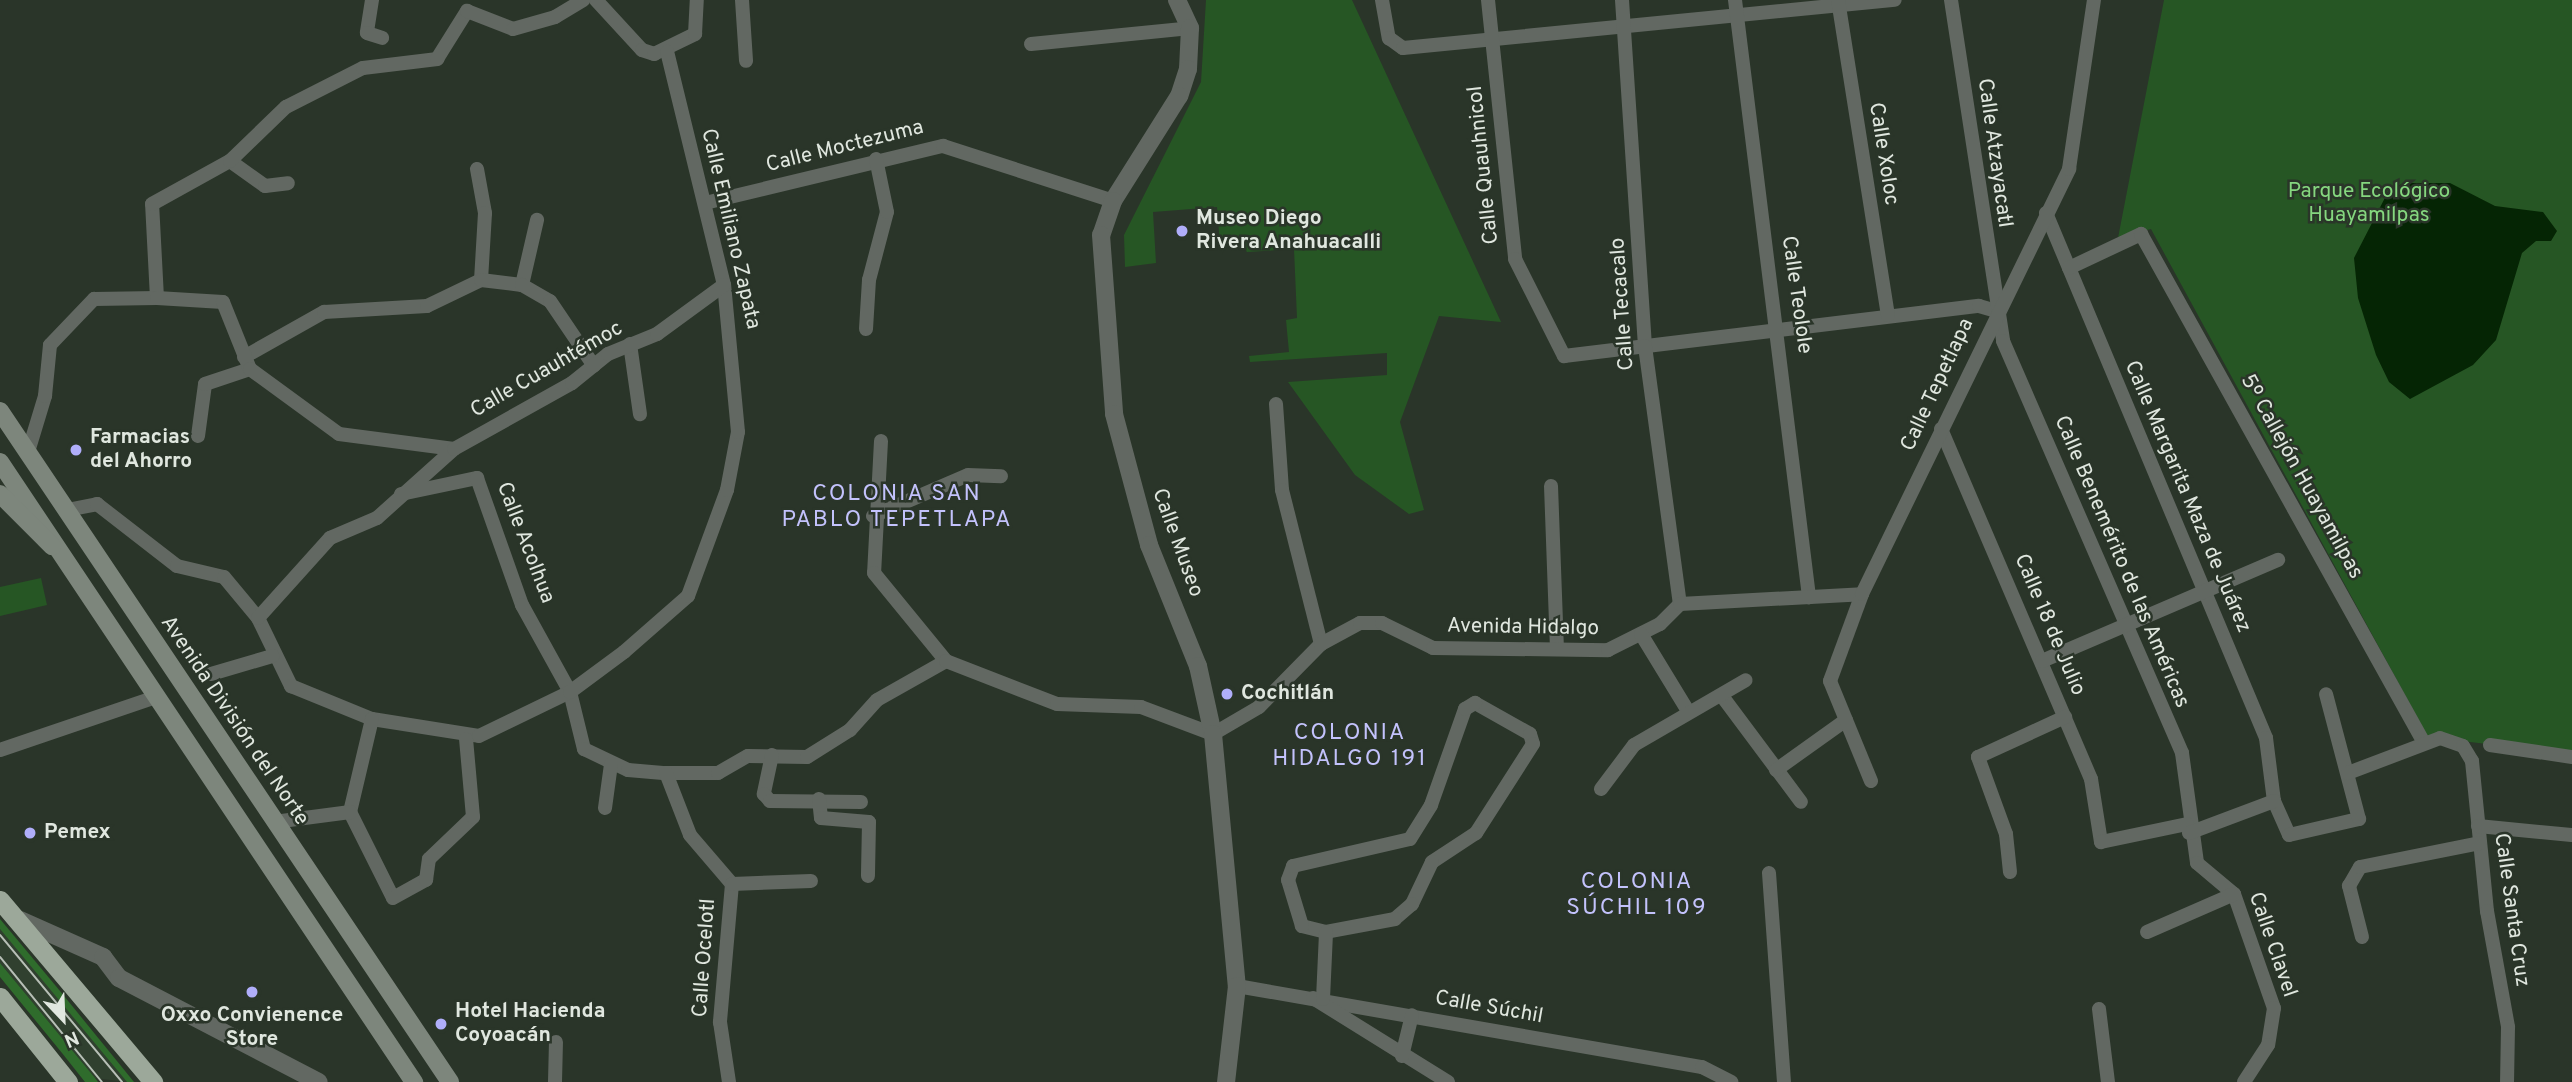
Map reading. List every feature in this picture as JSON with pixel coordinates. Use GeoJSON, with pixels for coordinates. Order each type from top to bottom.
{"type":"FeatureCollection","features":[{"type":"Feature","properties":{"kind":"highway"},"geometry":{"type":"LineString","coordinates":[[0,900],[20,920],[153,1082]]}},
{"type":"Feature","properties":{"kind":"highway"},"geometry":{"type":"LineString","coordinates":[[0,997],[68,1082]]}},
{"type":"Feature","properties":{"kind":"main road","name":"Avenida División del Norte"},"geometry":{"type":"LineString","coordinates":[[0,411],[450,1082]]}},
{"type":"Feature","properties":{"kind":"main road"},"geometry":{"type":"LineString","coordinates":[[0,461],[153,698],[414,1082]]}},
{"type":"Feature","properties":{"kind":"main road"},"geometry":{"type":"LineString","coordinates":[[0,494],[34,533],[61,552]]}},
{"type":"Feature","properties":{"kind":"main road"},"geometry":{"type":"LineString","coordinates":[[184,743],[232,794],[299,900],[315,901],[318,887]]}},
{"type":"Feature","properties":{"kind":"main road"},"geometry":{"type":"LineString","coordinates":[[357,1000],[361,982],[383,983]]}},
{"type":"Feature","properties":{"kind":"street"},"geometry":{"type":"LineString","coordinates":[[372,0],[367,33],[382,38]]}},
{"type":"Feature","properties":{"kind":"street"},"geometry":{"type":"LineString","coordinates":[[157,298],[152,204],[229,161],[315,89],[378,64],[437,58],[467,11],[513,29],[555,18],[583,0]]}},
{"type":"Feature","properties":{"kind":"street"},"geometry":{"type":"LineString","coordinates":[[596,0],[642,50],[667,52],[695,34],[697,0]]}},
{"type":"Feature","properties":{"kind":"street"},"geometry":{"type":"LineString","coordinates":[[742,0],[746,61]]}},
{"type":"Feature","properties":{"kind":"street","name":"Calle Museo"},"geometry":{"type":"LineString","coordinates":[[1177,0],[1190,28],[1188,69],[1179,96],[1113,201],[1101,235],[1114,414],[1149,545],[1198,666],[1213,734],[1237,986],[1226,1082]]}},
{"type":"Feature","properties":{"kind":"street"},"geometry":{"type":"LineString","coordinates":[[1382,0],[1389,38],[1403,48],[1735,18],[1838,2],[1895,0]]}},
{"type":"Feature","properties":{"kind":"street","name":"Calle Quauhnicol"},"geometry":{"type":"LineString","coordinates":[[1488,0],[1515,258],[1564,356],[1646,346]]}},
{"type":"Feature","properties":{"kind":"street","name":"Calle Tecacalo"},"geometry":{"type":"LineString","coordinates":[[1622,0],[1646,346],[1680,604]]}},
{"type":"Feature","properties":{"kind":"street","name":"Calle Teolole"},"geometry":{"type":"LineString","coordinates":[[1735,0],[1735,18],[1780,328],[1809,597]]}},
{"type":"Feature","properties":{"kind":"street","name":"Calle Atzayacatl"},"geometry":{"type":"LineString","coordinates":[[1951,0],[1996,311]]}},
{"type":"Feature","properties":{"kind":"street","name":"Calle Tepetlapa"},"geometry":{"type":"LineString","coordinates":[[1871,781],[1830,681],[1862,594],[1996,311],[2069,169],[2094,0]]}},
{"type":"Feature","properties":{"kind":"street","name":"Calle Xoloc"},"geometry":{"type":"LineString","coordinates":[[1838,2],[1888,316]]}},
{"type":"Feature","properties":{"kind":"street"},"geometry":{"type":"LineString","coordinates":[[1031,44],[1190,28]]}},
{"type":"Feature","properties":{"kind":"street","name":"Calle Emiliano Zapata"},"geometry":{"type":"LineString","coordinates":[[466,738],[570,692],[688,596],[727,490],[738,432],[724,285],[667,52]]}},
{"type":"Feature","properties":{"kind":"street","name":"Calle Moctezuma"},"geometry":{"type":"LineString","coordinates":[[705,204],[876,159],[943,146],[1113,201]]}},
{"type":"Feature","properties":{"kind":"street"},"geometry":{"type":"LineString","coordinates":[[866,329],[869,280],[887,212],[876,159]]}},
{"type":"Feature","properties":{"kind":"street"},"geometry":{"type":"LineString","coordinates":[[229,161],[265,186],[288,183]]}},
{"type":"Feature","properties":{"kind":"street"},"geometry":{"type":"LineString","coordinates":[[477,169],[485,212],[481,280]]}},
{"type":"Feature","properties":{"kind":"street","name":"Calle Margarita Maza de Juárez"},"geometry":{"type":"LineString","coordinates":[[2046,213],[2266,738],[2274,801],[2289,835],[2359,818],[2348,773]]}},
{"type":"Feature","properties":{"kind":"street"},"geometry":{"type":"LineString","coordinates":[[522,285],[537,220]]}},
{"type":"Feature","properties":{"kind":"street","name":"5º Callejón Huayamilpas"},"geometry":{"type":"LineString","coordinates":[[2069,268],[2141,234],[2423,741]]}},
{"type":"Feature","properties":{"kind":"street"},"geometry":{"type":"LineString","coordinates":[[198,436],[205,384],[247,363],[324,312],[427,306],[481,280],[522,285],[550,302],[594,366]]}},
{"type":"Feature","properties":{"kind":"street","name":"Calle Cuauhtémoc"},"geometry":{"type":"LineString","coordinates":[[258,618],[330,538],[377,518],[454,449],[631,344],[657,334],[724,285]]}},
{"type":"Feature","properties":{"kind":"street"},"geometry":{"type":"LineString","coordinates":[[27,452],[45,396],[50,345],[94,299],[157,298],[223,302],[247,363],[339,435],[454,449]]}},
{"type":"Feature","properties":{"kind":"street"},"geometry":{"type":"LineString","coordinates":[[1646,346],[1979,306],[1996,311]]}},
{"type":"Feature","properties":{"kind":"street","name":"Calle Benemérito de las Américas"},"geometry":{"type":"LineString","coordinates":[[1996,311],[2122,624],[2182,753],[2188,828]]}},
{"type":"Feature","properties":{"kind":"street"},"geometry":{"type":"LineString","coordinates":[[631,344],[640,414]]}},
{"type":"Feature","properties":{"kind":"street"},"geometry":{"type":"LineString","coordinates":[[1276,404],[1282,489],[1321,644]]}},
{"type":"Feature","properties":{"kind":"street","name":"Calle 18 de Julio"},"geometry":{"type":"LineString","coordinates":[[1941,429],[2091,779],[2101,842],[2188,828]]}},
{"type":"Feature","properties":{"kind":"street"},"geometry":{"type":"LineString","coordinates":[[881,441],[873,516],[874,573],[946,661],[1057,704],[1141,707],[1213,734]]}},
{"type":"Feature","properties":{"kind":"street"},"geometry":{"type":"LineString","coordinates":[[873,516],[968,475],[1001,476]]}},
{"type":"Feature","properties":{"kind":"street","name":"Calle Acolhua"},"geometry":{"type":"LineString","coordinates":[[401,494],[462,477],[484,486],[522,606],[570,692]]}},
{"type":"Feature","properties":{"kind":"street"},"geometry":{"type":"LineString","coordinates":[[1551,486],[1557,649]]}},
{"type":"Feature","properties":{"kind":"street"},"geometry":{"type":"LineString","coordinates":[[67,510],[97,505],[177,566],[224,577],[258,618],[272,656],[291,686],[372,719],[466,738],[473,817],[429,859],[426,880],[410,892],[393,898],[350,813],[372,719]]}},
{"type":"Feature","properties":{"kind":"street"},"geometry":{"type":"LineString","coordinates":[[2042,661],[2122,624],[2278,560]]}},
{"type":"Feature","properties":{"kind":"street"},"geometry":{"type":"LineString","coordinates":[[1680,604],[1862,594]]}},
{"type":"Feature","properties":{"kind":"street","name":"Avenida Hidalgo"},"geometry":{"type":"LineString","coordinates":[[1213,734],[1259,707],[1321,644],[1360,624],[1376,622],[1433,648],[1608,650],[1642,634],[1680,604]]}},
{"type":"Feature","properties":{"kind":"street"},"geometry":{"type":"LineString","coordinates":[[1642,634],[1688,711]]}},
{"type":"Feature","properties":{"kind":"street"},"geometry":{"type":"LineString","coordinates":[[211,674],[272,656]]}},
{"type":"Feature","properties":{"kind":"street"},"geometry":{"type":"LineString","coordinates":[[570,692],[584,749],[611,764],[666,773],[718,774],[743,757],[772,755],[798,759],[826,747],[877,700],[946,661]]}},
{"type":"Feature","properties":{"kind":"street"},"geometry":{"type":"LineString","coordinates":[[1601,789],[1634,746],[1688,711],[1722,696],[1746,680]]}},
{"type":"Feature","properties":{"kind":"street"},"geometry":{"type":"LineString","coordinates":[[2326,694],[2348,773],[2423,741]]}},
{"type":"Feature","properties":{"kind":"street"},"geometry":{"type":"LineString","coordinates":[[1722,696],[1765,746],[1776,770],[1801,802]]}},
{"type":"Feature","properties":{"kind":"street"},"geometry":{"type":"LineString","coordinates":[[0,750],[153,698]]}},
{"type":"Feature","properties":{"kind":"street"},"geometry":{"type":"LineString","coordinates":[[1485,704],[1530,734],[1532,751],[1476,833],[1432,862],[1405,913],[1326,932],[1312,932],[1293,914],[1288,880],[1293,866],[1410,839],[1431,805],[1465,709],[1485,704]]}},
{"type":"Feature","properties":{"kind":"street"},"geometry":{"type":"LineString","coordinates":[[2010,872],[2007,834],[1978,757],[2065,717]]}},
{"type":"Feature","properties":{"kind":"street"},"geometry":{"type":"LineString","coordinates":[[1776,770],[1846,720]]}},
{"type":"Feature","properties":{"kind":"street","name":"Calle Santa Cruz"},"geometry":{"type":"LineString","coordinates":[[2423,741],[2463,746],[2472,761],[2480,843],[2508,1027],[2507,1082]]}},
{"type":"Feature","properties":{"kind":"street"},"geometry":{"type":"LineString","coordinates":[[2490,745],[2572,757]]}},
{"type":"Feature","properties":{"kind":"street"},"geometry":{"type":"LineString","coordinates":[[772,755],[766,799],[861,802]]}},
{"type":"Feature","properties":{"kind":"street"},"geometry":{"type":"LineString","coordinates":[[605,808],[611,764]]}},
{"type":"Feature","properties":{"kind":"street","name":"Calle Ocelotl"},"geometry":{"type":"LineString","coordinates":[[666,773],[690,835],[732,884],[720,1023],[729,1082]]}},
{"type":"Feature","properties":{"kind":"street"},"geometry":{"type":"LineString","coordinates":[[819,799],[823,819],[869,822],[868,876]]}},
{"type":"Feature","properties":{"kind":"street"},"geometry":{"type":"LineString","coordinates":[[2188,828],[2274,801]]}},
{"type":"Feature","properties":{"kind":"street"},"geometry":{"type":"LineString","coordinates":[[274,822],[350,813]]}},
{"type":"Feature","properties":{"kind":"street"},"geometry":{"type":"LineString","coordinates":[[2478,826],[2572,835]]}},
{"type":"Feature","properties":{"kind":"street","name":"Calle Clavel"},"geometry":{"type":"LineString","coordinates":[[2188,828],[2203,873],[2234,894],[2274,1008],[2268,1045],[2244,1082]]}},
{"type":"Feature","properties":{"kind":"street"},"geometry":{"type":"LineString","coordinates":[[2362,937],[2348,886],[2360,867],[2480,843]]}},
{"type":"Feature","properties":{"kind":"street"},"geometry":{"type":"LineString","coordinates":[[1769,873],[1784,1082]]}},
{"type":"Feature","properties":{"kind":"street"},"geometry":{"type":"LineString","coordinates":[[732,884],[811,881]]}},
{"type":"Feature","properties":{"kind":"street"},"geometry":{"type":"LineString","coordinates":[[2147,932],[2234,894]]}},
{"type":"Feature","properties":{"kind":"street"},"geometry":{"type":"LineString","coordinates":[[20,920],[103,957],[120,978],[319,1082]]}},
{"type":"Feature","properties":{"kind":"street"},"geometry":{"type":"LineString","coordinates":[[1326,932],[1318,999],[1402,1056],[1448,1082]]}},
{"type":"Feature","properties":{"kind":"street","name":"Calle Súchil"},"geometry":{"type":"LineString","coordinates":[[1237,986],[1702,1067],[1731,1082]]}},
{"type":"Feature","properties":{"kind":"street"},"geometry":{"type":"LineString","coordinates":[[2099,1009],[2108,1082]]}},
{"type":"Feature","properties":{"kind":"street"},"geometry":{"type":"LineString","coordinates":[[1402,1056],[1412,1015]]}},
{"type":"Feature","properties":{"kind":"street"},"geometry":{"type":"LineString","coordinates":[[555,1082],[556,1042]]}},
{"type":"Feature","properties":{"kind":"street","name":"Avenida División del Norte"},"geometry":{"type":"LineString","coordinates":[[431,1056],[458,1082]]}},
{"type":"Feature","properties":{"kind":"shaded area"},"geometry":{"type":"Polygon","coordinates":[[[2406,183],[2450,183],[2495,206],[2543,212],[2557,231],[2551,241],[2536,241],[2522,253],[2496,340],[2473,365],[2410,399],[2389,382],[2376,355],[2358,298],[2354,258],[2390,188],[2406,183]]]}},
{"type":"Feature","properties":{"kind":"shaded area"},"geometry":{"type":"Polygon","coordinates":[[[0,929],[127,1082],[95,1078],[0,963],[0,929]]]}},
{"type":"Feature","properties":{"kind":"green space"},"geometry":{"type":"Polygon","coordinates":[[[1206,0],[1352,0],[1501,322],[1439,316],[1400,422],[1424,510],[1409,514],[1355,475],[1288,382],[1387,375],[1387,353],[1250,362],[1249,356],[1289,352],[1286,320],[1297,318],[1294,249],[1247,252],[1241,244],[1220,245],[1217,207],[1153,212],[1156,263],[1125,267],[1124,235],[1201,82],[1206,0]]]}},
{"type":"Feature","properties":{"kind":"green space","name":"Parque Ecológico Huayamilpas"},"geometry":{"type":"Polygon","coordinates":[[[2164,0],[2572,0],[2572,754],[2428,737],[2151,229],[2118,238],[2164,0]]]}},
{"type":"Feature","properties":{"kind":"green space"},"geometry":{"type":"Polygon","coordinates":[[[41,578],[47,605],[0,616],[0,587],[41,578]]]}},
{"type":"Feature","properties":{"kind":"green space"},"geometry":{"type":"Polygon","coordinates":[[[0,919],[134,1082],[127,1082],[0,929],[0,919]]]}},
{"type":"Feature","properties":{"kind":"green space"},"geometry":{"type":"Polygon","coordinates":[[[0,963],[98,1082],[85,1082],[0,977],[0,963]]]}},
{"type":"Feature","properties":{"kind":"tram line"},"geometry":{"type":"LineString","coordinates":[[0,935],[122,1082]]}},
{"type":"Feature","properties":{"kind":"tram line"},"geometry":{"type":"LineString","coordinates":[[0,957],[102,1082]]}},
{"type":"Feature","properties":{"kind":"place","name":"Museo Diego Rivera Anahuacalli"},"geometry":{"type":"Point","coordinates":[1182,231]}},
{"type":"Feature","properties":{"kind":"place","name":"Farmacias del Ahorro"},"geometry":{"type":"Point","coordinates":[76,450]}},
{"type":"Feature","properties":{"kind":"place","name":"Cochitlán"},"geometry":{"type":"Point","coordinates":[1227,694]}},
{"type":"Feature","properties":{"kind":"place","name":"Pemex"},"geometry":{"type":"Point","coordinates":[30,833]}},
{"type":"Feature","properties":{"kind":"place","name":"Oxxo Convienence Store"},"geometry":{"type":"Point","coordinates":[252,992]}},
{"type":"Feature","properties":{"kind":"place","name":"Hotel Hacienda Coyoacán"},"geometry":{"type":"Point","coordinates":[441,1024]}},
{"type":"Feature","properties":{"kind":"district","name":"COLONIA SAN PABLO TEPETLAPA"},"geometry":{"type":"Point","coordinates":[897,508]}},
{"type":"Feature","properties":{"kind":"district","name":"COLONIA HIDALGO 191"},"geometry":{"type":"Point","coordinates":[1350,747]}},
{"type":"Feature","properties":{"kind":"district","name":"COLONIA SÚCHIL 109"},"geometry":{"type":"Point","coordinates":[1637,896]}}]}
